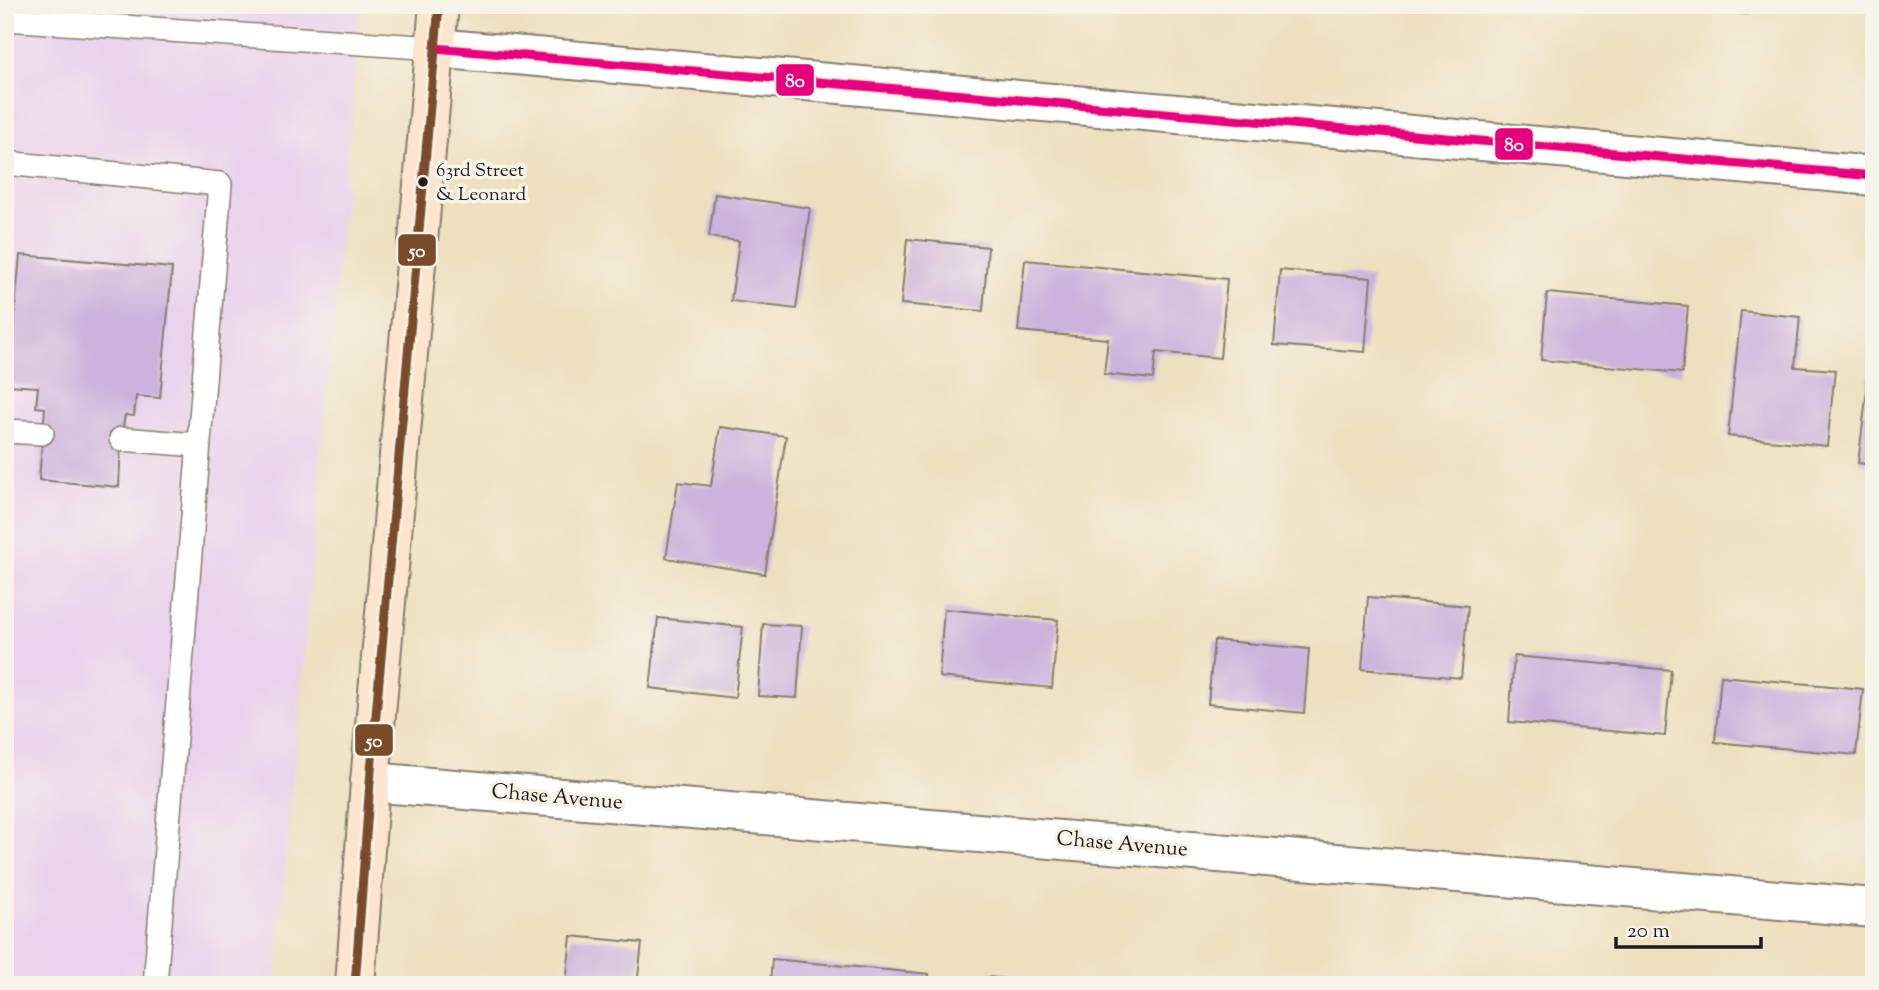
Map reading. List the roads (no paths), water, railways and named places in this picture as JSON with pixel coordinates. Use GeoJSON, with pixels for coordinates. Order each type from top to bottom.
{"type":"FeatureCollection","features":[{"type":"Feature","properties":{"kind":"main road"},"geometry":{"type":"LineString","coordinates":[[355,985],[370,782],[439,5]]}},
{"type":"Feature","properties":{"kind":"street"},"geometry":{"type":"LineString","coordinates":[[435,48],[1874,176]]}},
{"type":"Feature","properties":{"kind":"street","name":"Chase Avenue"},"geometry":{"type":"LineString","coordinates":[[370,782],[1874,908]]}},
{"type":"Feature","properties":{"kind":"lane"},"geometry":{"type":"LineString","coordinates":[[5,19],[435,48]]}},
{"type":"Feature","properties":{"kind":"lane"},"geometry":{"type":"LineString","coordinates":[[5,163],[220,184],[155,985]]}},
{"type":"Feature","properties":{"kind":"lane"},"geometry":{"type":"LineString","coordinates":[[5,431],[42,433]]}},
{"type":"Feature","properties":{"kind":"lane"},"geometry":{"type":"LineString","coordinates":[[121,439],[198,445]]}},
{"type":"Feature","properties":{"kind":"place","name":"63rd Street & Leonard"},"geometry":{"type":"Point","coordinates":[423,182]}}]}
